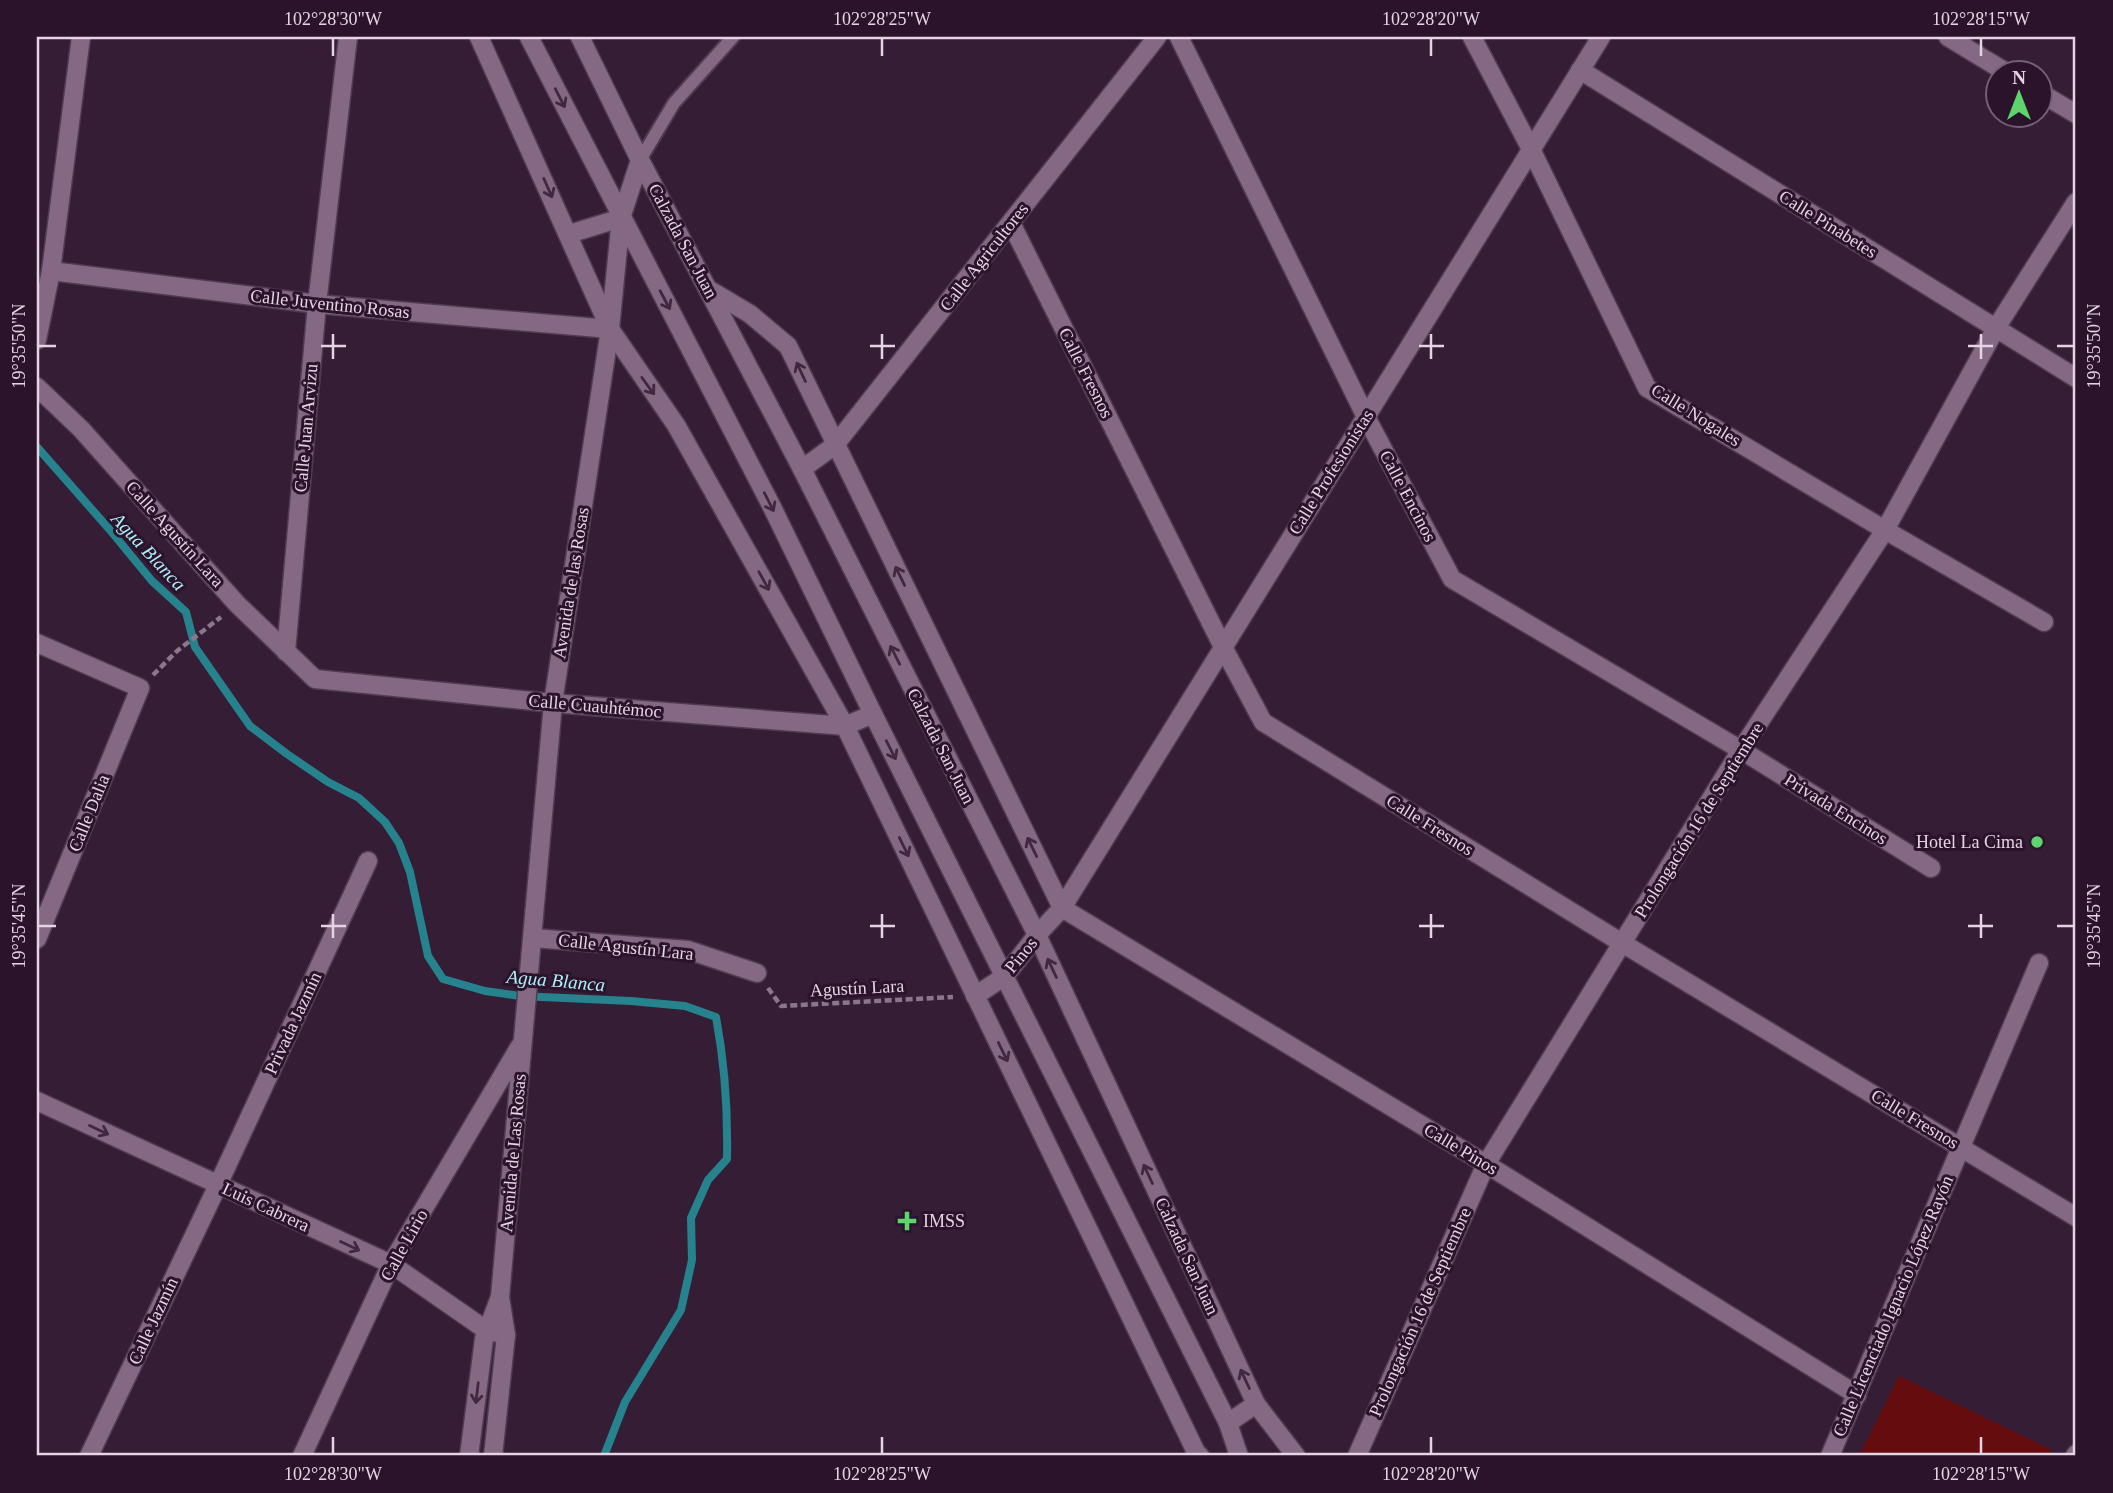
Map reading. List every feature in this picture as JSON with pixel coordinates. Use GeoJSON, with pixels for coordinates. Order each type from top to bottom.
{"type":"FeatureCollection","features":[{"type":"Feature","properties":{"kind":"street"},"geometry":{"type":"LineString","coordinates":[[37,340],[51,271],[81,37]]}},
{"type":"Feature","properties":{"kind":"street","name":"Calle Juan Arvizu"},"geometry":{"type":"LineString","coordinates":[[286,652],[317,304],[348,37]]}},
{"type":"Feature","properties":{"kind":"street"},"geometry":{"type":"LineString","coordinates":[[479,37],[610,329],[677,425],[845,726],[1200,1456]]}},
{"type":"Feature","properties":{"kind":"street","name":"Calzada San Juan"},"geometry":{"type":"LineString","coordinates":[[530,37],[772,507],[1228,1423],[1239,1456]]}},
{"type":"Feature","properties":{"kind":"street","name":"Calzada San Juan"},"geometry":{"type":"LineString","coordinates":[[580,37],[640,160],[802,469],[1037,936],[1256,1404],[1296,1456]]}},
{"type":"Feature","properties":{"kind":"street","name":"Calle Agricultores"},"geometry":{"type":"LineString","coordinates":[[802,469],[835,444],[1157,37]]}},
{"type":"Feature","properties":{"kind":"street","name":"Calle Encinos"},"geometry":{"type":"LineString","coordinates":[[1179,37],[1366,416],[1452,579],[1741,750]]}},
{"type":"Feature","properties":{"kind":"street","name":"Calle Nogales"},"geometry":{"type":"LineString","coordinates":[[1472,37],[1531,149],[1647,388],[2044,622]]}},
{"type":"Feature","properties":{"kind":"street","name":"Calle Profesionistas"},"geometry":{"type":"LineString","coordinates":[[1062,908],[1601,37]]}},
{"type":"Feature","properties":{"kind":"street"},"geometry":{"type":"LineString","coordinates":[[1948,37],[1986,60]]}},
{"type":"Feature","properties":{"kind":"street","name":"Calle Pinabetes"},"geometry":{"type":"LineString","coordinates":[[1580,70],[2076,378]]}},
{"type":"Feature","properties":{"kind":"street"},"geometry":{"type":"LineString","coordinates":[[2054,101],[2076,114]]}},
{"type":"Feature","properties":{"kind":"street","name":"Avenida de las Rosas"},"geometry":{"type":"LineString","coordinates":[[527,1010],[553,703],[610,329],[621,218],[640,160]]}},
{"type":"Feature","properties":{"kind":"street","name":"Prolongación 16 de Septiembre"},"geometry":{"type":"LineString","coordinates":[[1357,1456],[1486,1164],[1741,750],[1885,530],[1996,328],[2076,202]]}},
{"type":"Feature","properties":{"kind":"street"},"geometry":{"type":"LineString","coordinates":[[569,234],[621,218]]}},
{"type":"Feature","properties":{"kind":"street","name":"Calle Fresnos"},"geometry":{"type":"LineString","coordinates":[[1011,223],[1263,722],[2076,1217]]}},
{"type":"Feature","properties":{"kind":"street","name":"Calle Juventino Rosas"},"geometry":{"type":"LineString","coordinates":[[51,271],[317,304],[610,329]]}},
{"type":"Feature","properties":{"kind":"street"},"geometry":{"type":"LineString","coordinates":[[708,289],[750,314],[788,346],[1062,908]]}},
{"type":"Feature","properties":{"kind":"street","name":"Calle Agustín Lara"},"geometry":{"type":"LineString","coordinates":[[37,387],[81,429],[237,604],[315,678]]}},
{"type":"Feature","properties":{"kind":"street"},"geometry":{"type":"LineString","coordinates":[[37,643],[140,688]]}},
{"type":"Feature","properties":{"kind":"street","name":"Calle Cuauhtémoc"},"geometry":{"type":"LineString","coordinates":[[315,678],[553,703],[845,726],[873,714]]}},
{"type":"Feature","properties":{"kind":"street","name":"Calle Dalia"},"geometry":{"type":"LineString","coordinates":[[37,939],[140,688]]}},
{"type":"Feature","properties":{"kind":"street","name":"Privada Encinos"},"geometry":{"type":"LineString","coordinates":[[1741,750],[1931,868]]}},
{"type":"Feature","properties":{"kind":"street","name":"Privada Jazmín"},"geometry":{"type":"LineString","coordinates":[[218,1185],[368,861]]}},
{"type":"Feature","properties":{"kind":"street","name":"Pinos"},"geometry":{"type":"LineString","coordinates":[[975,996],[1005,976],[1062,908]]}},
{"type":"Feature","properties":{"kind":"street","name":"Calle Pinos"},"geometry":{"type":"LineString","coordinates":[[1062,908],[1486,1164],[1857,1395]]}},
{"type":"Feature","properties":{"kind":"street","name":"Calle Agustín Lara"},"geometry":{"type":"LineString","coordinates":[[532,946],[688,950],[757,974]]}},
{"type":"Feature","properties":{"kind":"street","name":"Calle Licenciado Ignacio López Rayón"},"geometry":{"type":"LineString","coordinates":[[1830,1456],[2039,963]]}},
{"type":"Feature","properties":{"kind":"street","name":"Avenida de Las Rosas"},"geometry":{"type":"LineString","coordinates":[[506,1335],[500,1297],[527,1010]]}},
{"type":"Feature","properties":{"kind":"street","name":"Calle Lirio"},"geometry":{"type":"LineString","coordinates":[[302,1456],[391,1264],[523,1042]]}},
{"type":"Feature","properties":{"kind":"street","name":"Luis Cabrera"},"geometry":{"type":"LineString","coordinates":[[37,1101],[391,1264],[486,1330]]}},
{"type":"Feature","properties":{"kind":"street","name":"Calle Jazmín"},"geometry":{"type":"LineString","coordinates":[[89,1456],[218,1185]]}},
{"type":"Feature","properties":{"kind":"street","name":"Avenida de Las Rosas"},"geometry":{"type":"LineString","coordinates":[[486,1330],[500,1297]]}},
{"type":"Feature","properties":{"kind":"street"},"geometry":{"type":"LineString","coordinates":[[470,1456],[486,1330],[506,1335],[493,1456]]}},
{"type":"Feature","properties":{"kind":"street"},"geometry":{"type":"LineString","coordinates":[[1228,1423],[1256,1404]]}},
{"type":"Feature","properties":{"kind":"lane"},"geometry":{"type":"LineString","coordinates":[[640,160],[674,103],[733,37]]}},
{"type":"Feature","properties":{"kind":"path"},"geometry":{"type":"LineString","coordinates":[[140,688],[177,651],[226,614]]}},
{"type":"Feature","properties":{"kind":"path","name":"Agustín Lara"},"geometry":{"type":"LineString","coordinates":[[757,974],[781,1006],[975,996]]}},
{"type":"Feature","properties":{"kind":"shaded area"},"geometry":{"type":"Polygon","coordinates":[[[1899,1376],[2052,1450],[2049,1456],[1859,1456],[1899,1376]]]}},
{"type":"Feature","properties":{"kind":"waterway","name":"Agua Blanca"},"geometry":{"type":"LineString","coordinates":[[37,447],[152,581],[186,612],[195,647],[250,726],[328,782],[359,798],[385,822],[399,843],[410,872],[428,956],[443,979],[485,991],[520,996],[685,1006],[716,1017],[725,1088],[727,1159],[708,1180],[691,1218],[692,1260],[681,1310],[625,1402],[604,1456]]}},
{"type":"Feature","properties":{"kind":"place","name":"Hotel La Cima"},"geometry":{"type":"Point","coordinates":[2037,842]}},
{"type":"Feature","properties":{"kind":"place","name":"IMSS"},"geometry":{"type":"Point","coordinates":[907,1221]}}]}
